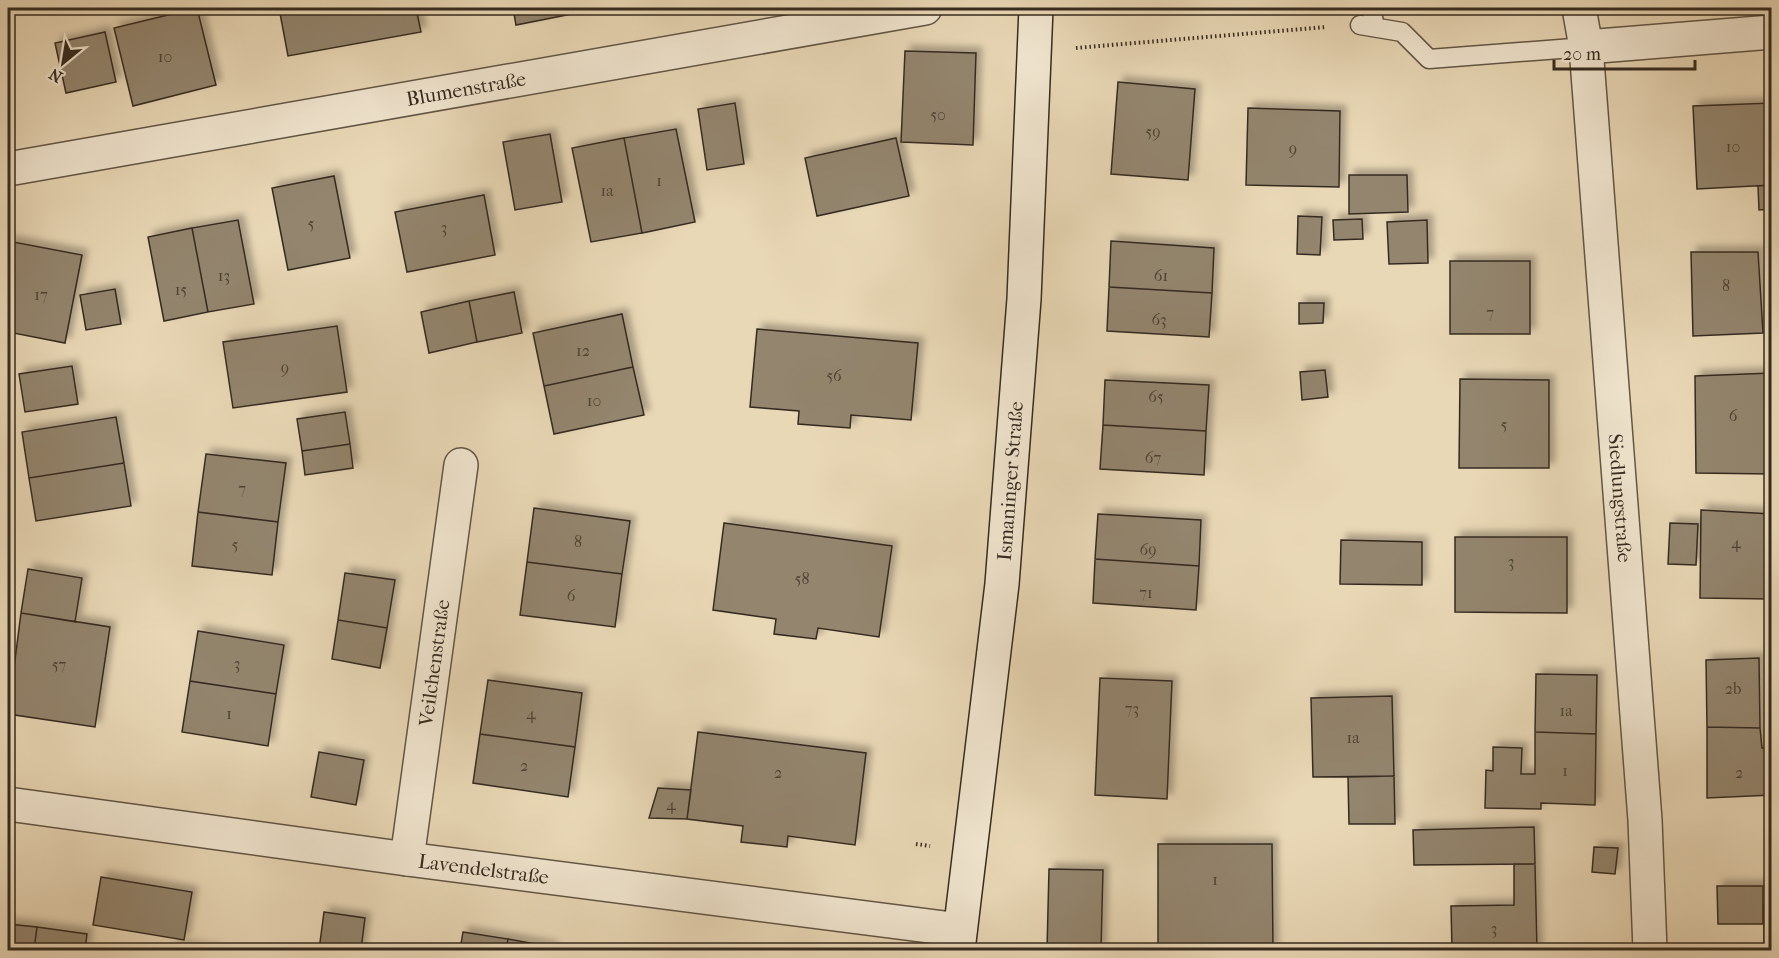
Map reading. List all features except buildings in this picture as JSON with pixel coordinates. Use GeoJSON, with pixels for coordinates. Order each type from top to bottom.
{"type":"FeatureCollection","features":[{"type":"Feature","properties":{"kind":"street","name":"Blumenstraße"},"geometry":{"type":"LineString","coordinates":[[8,169],[925,8]]}},
{"type":"Feature","properties":{"kind":"street","name":"Ismaninger Straße"},"geometry":{"type":"LineString","coordinates":[[959,940],[1002,584],[1024,299],[1036,8]]}},
{"type":"Feature","properties":{"kind":"street","name":"Siedlungstraße"},"geometry":{"type":"LineString","coordinates":[[1579,8],[1586,47],[1645,820],[1650,951]]}},
{"type":"Feature","properties":{"kind":"street"},"geometry":{"type":"LineString","coordinates":[[1586,47],[1772,32]]}},
{"type":"Feature","properties":{"kind":"street","name":"Veilchenstraße"},"geometry":{"type":"LineString","coordinates":[[407,859],[461,465]]}},
{"type":"Feature","properties":{"kind":"street","name":"Lavendelstraße"},"geometry":{"type":"LineString","coordinates":[[8,804],[407,859],[959,940]]}},
{"type":"Feature","properties":{"kind":"lane"},"geometry":{"type":"LineString","coordinates":[[1371,8],[1367,26],[1402,32],[1430,58],[1586,47]]}},
{"type":"Feature","properties":{"kind":"path"},"geometry":{"type":"LineString","coordinates":[[1035,51],[1367,26]]}}]}
